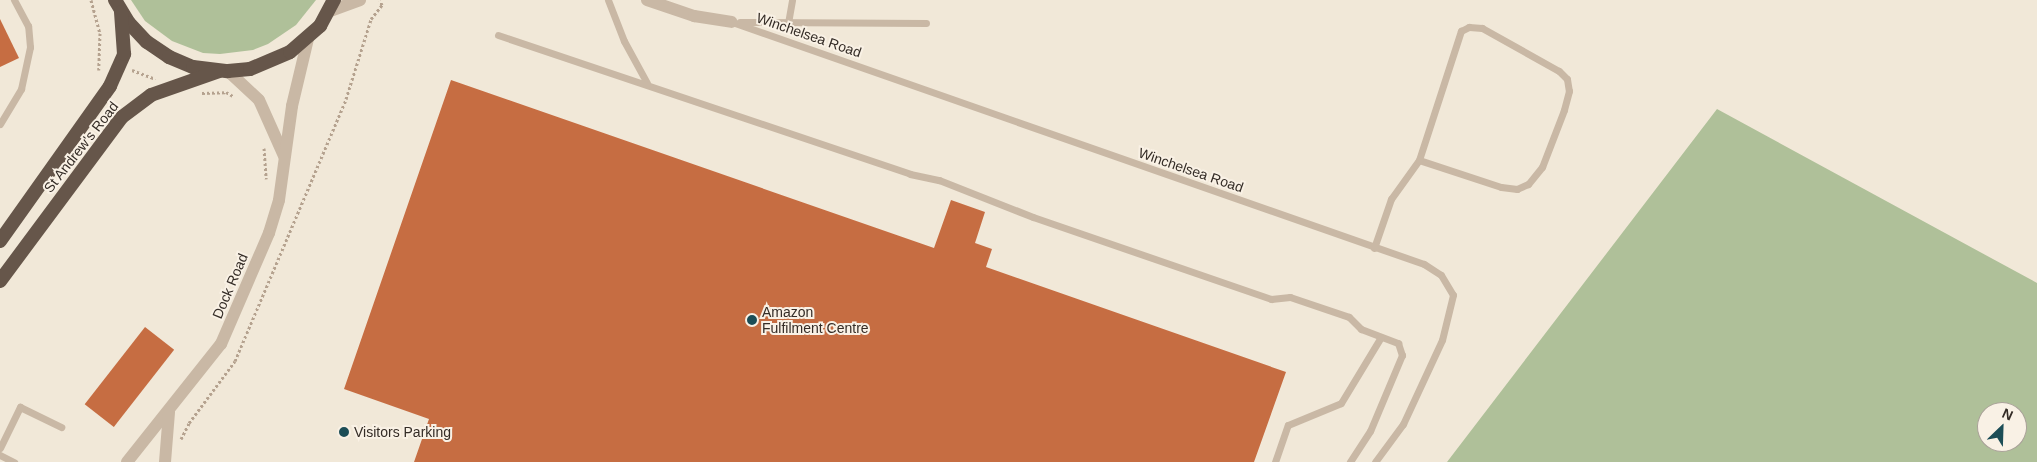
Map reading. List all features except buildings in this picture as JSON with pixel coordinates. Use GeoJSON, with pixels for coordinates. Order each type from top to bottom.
{"type":"FeatureCollection","features":[{"type":"Feature","properties":{"kind":"highway"},"geometry":{"type":"LineString","coordinates":[[118,5],[147,42],[168,57],[193,67],[223,71],[271,62],[308,39],[332,6]]}},
{"type":"Feature","properties":{"kind":"highway","name":"St Andrew's Road"},"geometry":{"type":"LineString","coordinates":[[0,240],[110,86],[124,54],[118,5]]}},
{"type":"Feature","properties":{"kind":"highway","name":"St Andrew's Road"},"geometry":{"type":"LineString","coordinates":[[0,281],[122,117],[151,95],[223,71]]}},
{"type":"Feature","properties":{"kind":"street"},"geometry":{"type":"LineString","coordinates":[[332,6],[360,0]]}},
{"type":"Feature","properties":{"kind":"street"},"geometry":{"type":"LineString","coordinates":[[647,0],[694,16],[732,22]]}},
{"type":"Feature","properties":{"kind":"street","name":"Dock Road"},"geometry":{"type":"LineString","coordinates":[[127,462],[169,412],[225,335],[269,233],[284,174],[284,156],[308,39]]}},
{"type":"Feature","properties":{"kind":"street","name":"Dock Road"},"geometry":{"type":"LineString","coordinates":[[223,71],[259,100],[284,156]]}},
{"type":"Feature","properties":{"kind":"street"},"geometry":{"type":"LineString","coordinates":[[165,462],[169,412]]}},
{"type":"Feature","properties":{"kind":"lane"},"geometry":{"type":"LineString","coordinates":[[0,124],[21,89],[30,47],[28,26],[14,0]]}},
{"type":"Feature","properties":{"kind":"lane"},"geometry":{"type":"LineString","coordinates":[[608,0],[624,40],[647,84]]}},
{"type":"Feature","properties":{"kind":"lane"},"geometry":{"type":"LineString","coordinates":[[788,23],[792,0]]}},
{"type":"Feature","properties":{"kind":"lane"},"geometry":{"type":"LineString","coordinates":[[732,22],[926,23]]}},
{"type":"Feature","properties":{"kind":"lane","name":"Winchelsea Road"},"geometry":{"type":"LineString","coordinates":[[732,22],[1424,264],[1441,275],[1454,295],[1442,340],[1403,424],[1375,462]]}},
{"type":"Feature","properties":{"kind":"lane"},"geometry":{"type":"LineString","coordinates":[[1374,248],[1391,199],[1419,160],[1461,31],[1469,27],[1482,28],[1559,71],[1567,79],[1569,91],[1564,110],[1542,168],[1528,184],[1517,189],[1501,188],[1419,160]]}},
{"type":"Feature","properties":{"kind":"lane"},"geometry":{"type":"LineString","coordinates":[[498,35],[910,174],[938,180],[1032,217],[1271,299],[1290,297],[1349,317],[1361,330],[1398,343],[1402,355],[1393,381],[1370,431],[1350,462]]}},
{"type":"Feature","properties":{"kind":"lane"},"geometry":{"type":"LineString","coordinates":[[1275,462],[1288,425],[1341,403],[1381,336]]}},
{"type":"Feature","properties":{"kind":"lane"},"geometry":{"type":"LineString","coordinates":[[0,448],[20,407],[61,427]]}},
{"type":"Feature","properties":{"kind":"lane"},"geometry":{"type":"LineString","coordinates":[[0,455],[14,462]]}},
{"type":"Feature","properties":{"kind":"path"},"geometry":{"type":"LineString","coordinates":[[91,0],[102,52],[98,77]]}},
{"type":"Feature","properties":{"kind":"path"},"geometry":{"type":"LineString","coordinates":[[380,0],[382,5]]}},
{"type":"Feature","properties":{"kind":"path"},"geometry":{"type":"LineString","coordinates":[[132,70],[160,82]]}},
{"type":"Feature","properties":{"kind":"path"},"geometry":{"type":"LineString","coordinates":[[195,94],[226,92],[240,100]]}},
{"type":"Feature","properties":{"kind":"path"},"geometry":{"type":"LineString","coordinates":[[263,143],[267,163],[265,188]]}},
{"type":"Feature","properties":{"kind":"green space"},"geometry":{"type":"Polygon","coordinates":[[[131,0],[316,0],[296,25],[268,44],[253,50],[220,54],[203,53],[172,41],[145,21],[131,0]]]}},
{"type":"Feature","properties":{"kind":"green space"},"geometry":{"type":"Polygon","coordinates":[[[1717,109],[2037,283],[2037,462],[1447,462],[1717,109]]]}},
{"type":"Feature","properties":{"kind":"place","name":"Amazon Fulfilment Centre"},"geometry":{"type":"Point","coordinates":[752,320]}},
{"type":"Feature","properties":{"kind":"place","name":"Visitors Parking"},"geometry":{"type":"Point","coordinates":[344,432]}}]}
